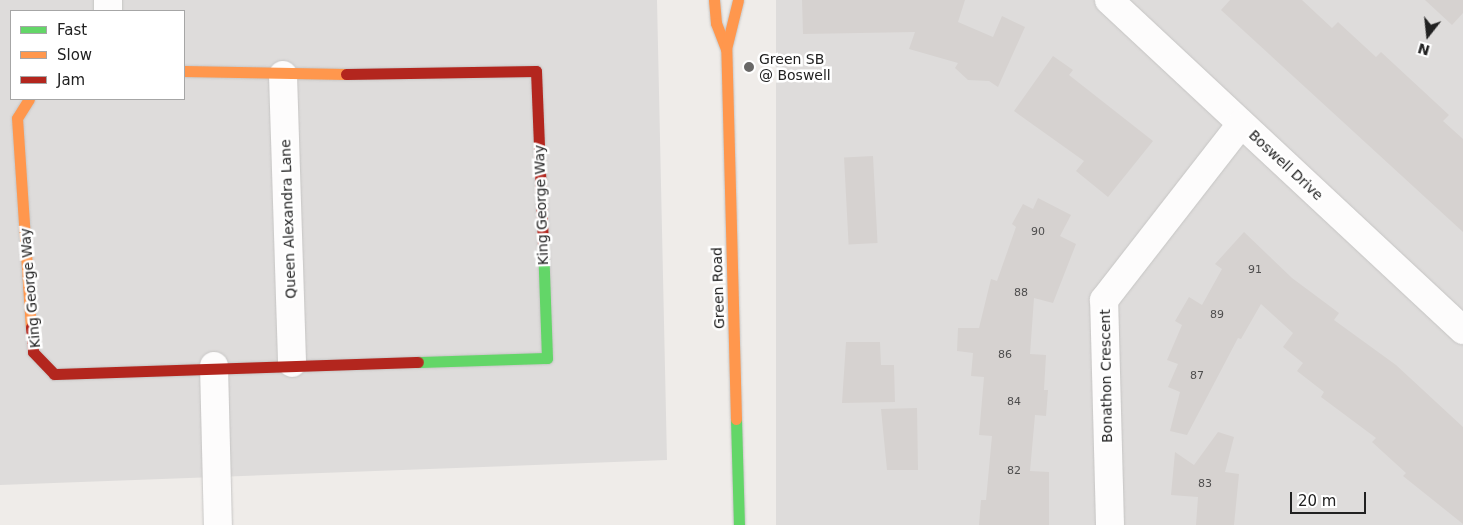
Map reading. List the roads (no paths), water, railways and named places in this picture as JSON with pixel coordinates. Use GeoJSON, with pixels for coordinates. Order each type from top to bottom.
{"type":"FeatureCollection","features":[{"type":"Feature","properties":{"kind":"street","name":"Green Road"},"geometry":{"type":"LineString","coordinates":[[714,0],[716,23],[726,49]]}},
{"type":"Feature","properties":{"kind":"street","name":"Green Road"},"geometry":{"type":"LineString","coordinates":[[738,0],[726,49],[739,525]]}},
{"type":"Feature","properties":{"kind":"street","name":"Boswell Drive"},"geometry":{"type":"LineString","coordinates":[[1110,0],[1463,330]]}},
{"type":"Feature","properties":{"kind":"street","name":"King George Way"},"geometry":{"type":"LineString","coordinates":[[28,100],[17,118],[33,352],[54,374],[292,363],[547,358],[536,72],[283,75],[185,71]]}},
{"type":"Feature","properties":{"kind":"street","name":"Queen Alexandra Lane"},"geometry":{"type":"LineString","coordinates":[[283,75],[292,363]]}},
{"type":"Feature","properties":{"kind":"street","name":"Bonathon Crescent"},"geometry":{"type":"LineString","coordinates":[[1110,525],[1104,300],[1241,124]]}},
{"type":"Feature","properties":{"kind":"street"},"geometry":{"type":"LineString","coordinates":[[214,366],[218,525]]}},
{"type":"Feature","properties":{"kind":"place","name":"Green SB @ Boswell"},"geometry":{"type":"Point","coordinates":[749,67]}}]}
